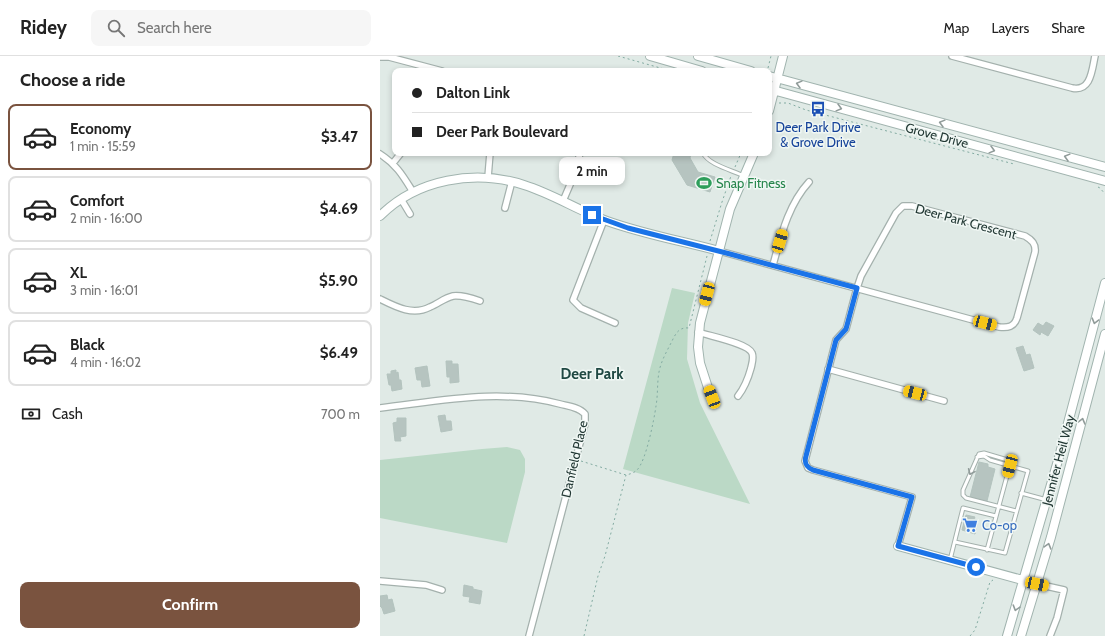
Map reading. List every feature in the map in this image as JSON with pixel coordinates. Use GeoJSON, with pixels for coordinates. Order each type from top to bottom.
{"type":"FeatureCollection","features":[{"type":"Feature","properties":{"kind":"main road"},"geometry":{"type":"LineString","coordinates":[[650,56],[692,68]]}},
{"type":"Feature","properties":{"kind":"main road"},"geometry":{"type":"LineString","coordinates":[[698,56],[740,68]]}},
{"type":"Feature","properties":{"kind":"main road"},"geometry":{"type":"LineString","coordinates":[[772,102],[772,90],[778,79],[783,56]]}},
{"type":"Feature","properties":{"kind":"main road","name":"Grove Drive"},"geometry":{"type":"LineString","coordinates":[[772,77],[1105,167]]}},
{"type":"Feature","properties":{"kind":"main road","name":"Grove Drive"},"geometry":{"type":"LineString","coordinates":[[772,90],[1105,181]]}},
{"type":"Feature","properties":{"kind":"main road"},"geometry":{"type":"LineString","coordinates":[[712,397],[700,363],[698,332],[730,209],[753,156]]}},
{"type":"Feature","properties":{"kind":"main road"},"geometry":{"type":"LineString","coordinates":[[1095,164],[1105,163]]}},
{"type":"Feature","properties":{"kind":"main road"},"geometry":{"type":"LineString","coordinates":[[380,216],[401,199],[413,192],[448,180],[488,177],[512,181],[538,190],[604,220],[628,228],[719,251]]}},
{"type":"Feature","properties":{"kind":"main road"},"geometry":{"type":"LineString","coordinates":[[1093,177],[1105,187]]}},
{"type":"Feature","properties":{"kind":"main road","name":"Jennifer Heil Way"},"geometry":{"type":"LineString","coordinates":[[1007,636],[1047,500],[1105,283]]}},
{"type":"Feature","properties":{"kind":"main road","name":"Jennifer Heil Way"},"geometry":{"type":"LineString","coordinates":[[1021,636],[1037,584],[1105,334]]}},
{"type":"Feature","properties":{"kind":"main road"},"geometry":{"type":"LineString","coordinates":[[898,546],[1037,584]]}},
{"type":"Feature","properties":{"kind":"street"},"geometry":{"type":"LineString","coordinates":[[952,56],[1080,89],[1087,84],[1096,56]]}},
{"type":"Feature","properties":{"kind":"street"},"geometry":{"type":"LineString","coordinates":[[380,57],[389,57],[431,68]]}},
{"type":"Feature","properties":{"kind":"street"},"geometry":{"type":"LineString","coordinates":[[380,154],[393,163],[401,172],[413,192]]}},
{"type":"Feature","properties":{"kind":"street"},"geometry":{"type":"LineString","coordinates":[[393,163],[399,156]]}},
{"type":"Feature","properties":{"kind":"street"},"geometry":{"type":"LineString","coordinates":[[488,177],[490,156]]}},
{"type":"Feature","properties":{"kind":"street"},"geometry":{"type":"LineString","coordinates":[[563,201],[575,173],[579,156]]}},
{"type":"Feature","properties":{"kind":"street"},"geometry":{"type":"LineString","coordinates":[[506,208],[512,181]]}},
{"type":"Feature","properties":{"kind":"street"},"geometry":{"type":"LineString","coordinates":[[773,265],[791,210],[798,196],[809,182]]}},
{"type":"Feature","properties":{"kind":"street"},"geometry":{"type":"LineString","coordinates":[[401,199],[410,214]]}},
{"type":"Feature","properties":{"kind":"street","name":"Deer Park Crescent"},"geometry":{"type":"LineString","coordinates":[[903,206],[912,206],[1024,236],[1031,240],[1035,248],[1016,321],[1011,327],[1007,328],[857,288],[863,271],[896,213],[903,206]]}},
{"type":"Feature","properties":{"kind":"street"},"geometry":{"type":"LineString","coordinates":[[604,220],[574,300],[581,308],[615,323]]}},
{"type":"Feature","properties":{"kind":"street"},"geometry":{"type":"LineString","coordinates":[[719,251],[857,288],[846,329],[836,340],[806,456],[806,465],[808,468],[813,470],[912,497],[898,546]]}},
{"type":"Feature","properties":{"kind":"street"},"geometry":{"type":"LineString","coordinates":[[380,300],[412,311],[425,310],[448,297],[454,296],[480,301]]}},
{"type":"Feature","properties":{"kind":"street"},"geometry":{"type":"LineString","coordinates":[[698,332],[742,345],[751,350],[753,360],[747,381],[738,396]]}},
{"type":"Feature","properties":{"kind":"street"},"geometry":{"type":"LineString","coordinates":[[828,369],[944,401]]}},
{"type":"Feature","properties":{"kind":"street","name":"Danfield Place"},"geometry":{"type":"LineString","coordinates":[[380,408],[493,395],[532,398],[574,407],[583,411],[586,418],[585,424],[529,636]]}},
{"type":"Feature","properties":{"kind":"street"},"geometry":{"type":"LineString","coordinates":[[380,581],[426,585],[442,590]]}},
{"type":"Feature","properties":{"kind":"street"},"geometry":{"type":"LineString","coordinates":[[1037,584],[1064,590],[1050,636]]}},
{"type":"Feature","properties":{"kind":"lane"},"geometry":{"type":"LineString","coordinates":[[704,156],[711,162],[744,176]]}},
{"type":"Feature","properties":{"kind":"lane"},"geometry":{"type":"LineString","coordinates":[[987,550],[999,507],[1011,461],[984,453],[977,457],[963,490],[963,495],[966,498],[999,507],[1016,511]]}},
{"type":"Feature","properties":{"kind":"lane"},"geometry":{"type":"LineString","coordinates":[[955,542],[1005,553],[1028,470],[990,460],[982,456],[977,457]]}},
{"type":"Feature","properties":{"kind":"lane"},"geometry":{"type":"LineString","coordinates":[[1021,493],[1047,500]]}},
{"type":"Feature","properties":{"kind":"lane"},"geometry":{"type":"LineString","coordinates":[[950,560],[964,508],[996,516]]}},
{"type":"Feature","properties":{"kind":"path"},"geometry":{"type":"LineString","coordinates":[[618,56],[660,68]]}},
{"type":"Feature","properties":{"kind":"path"},"geometry":{"type":"LineString","coordinates":[[768,68],[771,56]]}},
{"type":"Feature","properties":{"kind":"path"},"geometry":{"type":"LineString","coordinates":[[772,102],[784,104],[788,103],[806,110],[1013,164]]}},
{"type":"Feature","properties":{"kind":"path"},"geometry":{"type":"LineString","coordinates":[[575,460],[626,475],[637,470],[644,456],[656,405],[661,365],[678,330],[689,328],[722,202],[740,156]]}},
{"type":"Feature","properties":{"kind":"path"},"geometry":{"type":"LineString","coordinates":[[1094,186],[1100,188],[1105,194]]}},
{"type":"Feature","properties":{"kind":"path"},"geometry":{"type":"LineString","coordinates":[[584,636],[598,576],[605,556],[626,475]]}},
{"type":"Feature","properties":{"kind":"path"},"geometry":{"type":"LineString","coordinates":[[970,636],[975,630],[990,582],[1002,574]]}},
{"type":"Feature","properties":{"kind":"green space"},"geometry":{"type":"Polygon","coordinates":[[[672,288],[695,293],[688,323],[687,359],[700,403],[750,504],[623,469],[672,288]]]}},
{"type":"Feature","properties":{"kind":"green space"},"geometry":{"type":"Polygon","coordinates":[[[507,447],[520,450],[525,459],[525,472],[507,543],[380,518],[380,460],[507,447]]]}},
{"type":"Feature","properties":{"kind":"building"},"geometry":{"type":"Polygon","coordinates":[[[673,156],[690,156],[690,158],[698,172],[715,177],[710,192],[687,185],[672,160],[673,156]]]}},
{"type":"Feature","properties":{"kind":"building"},"geometry":{"type":"Polygon","coordinates":[[[1046,322],[1054,326],[1048,336],[1041,332],[1040,335],[1033,330],[1038,323],[1043,326],[1046,322]]]}},
{"type":"Feature","properties":{"kind":"building"},"geometry":{"type":"Polygon","coordinates":[[[1023,346],[1026,355],[1030,354],[1034,368],[1024,371],[1016,348],[1023,346]]]}},
{"type":"Feature","properties":{"kind":"building"},"geometry":{"type":"Polygon","coordinates":[[[446,361],[452,361],[452,364],[458,364],[459,382],[450,383],[450,377],[447,377],[446,361]]]}},
{"type":"Feature","properties":{"kind":"building"},"geometry":{"type":"Polygon","coordinates":[[[427,366],[430,386],[422,387],[421,380],[417,380],[415,368],[427,366]]]}},
{"type":"Feature","properties":{"kind":"building"},"geometry":{"type":"Polygon","coordinates":[[[396,370],[396,373],[398,372],[399,380],[401,380],[402,389],[392,391],[387,374],[391,374],[391,371],[396,370]]]}},
{"type":"Feature","properties":{"kind":"building"},"geometry":{"type":"Polygon","coordinates":[[[445,415],[446,421],[451,421],[452,430],[441,432],[438,416],[445,415]]]}},
{"type":"Feature","properties":{"kind":"building"},"geometry":{"type":"Polygon","coordinates":[[[397,418],[406,418],[406,436],[400,437],[401,441],[395,441],[393,423],[397,422],[397,418]]]}},
{"type":"Feature","properties":{"kind":"building"},"geometry":{"type":"Polygon","coordinates":[[[979,462],[988,464],[988,467],[995,469],[987,501],[970,497],[979,462]]]}},
{"type":"Feature","properties":{"kind":"building","name":"Co-op"},"geometry":{"type":"Polygon","coordinates":[[[966,515],[975,517],[974,519],[978,520],[975,534],[962,530],[966,515]]]}},
{"type":"Feature","properties":{"kind":"building"},"geometry":{"type":"Polygon","coordinates":[[[464,585],[482,591],[480,604],[469,602],[470,597],[463,596],[464,585]]]}},
{"type":"Feature","properties":{"kind":"building"},"geometry":{"type":"Polygon","coordinates":[[[387,595],[388,600],[392,599],[395,611],[384,614],[380,606],[380,596],[387,595]]]}},
{"type":"Feature","properties":{"kind":"place","name":"Deer Park Drive & Grove Drive"},"geometry":{"type":"Point","coordinates":[818,109]}},
{"type":"Feature","properties":{"kind":"place","name":"Snap Fitness"},"geometry":{"type":"Point","coordinates":[704,183]}},
{"type":"Feature","properties":{"kind":"place","name":"Co-op"},"geometry":{"type":"Point","coordinates":[970,525]}},
{"type":"Feature","properties":{"kind":"district","name":"Deer Park"},"geometry":{"type":"Point","coordinates":[592,374]}},
{"type":"Feature","properties":{"kind":"route"},"geometry":{"type":"LineString","coordinates":[[592,215],[628,228],[857,288],[846,329],[838,336],[836,340],[806,456],[806,465],[808,468],[813,470],[912,497],[898,546],[976,567]]}}]}
